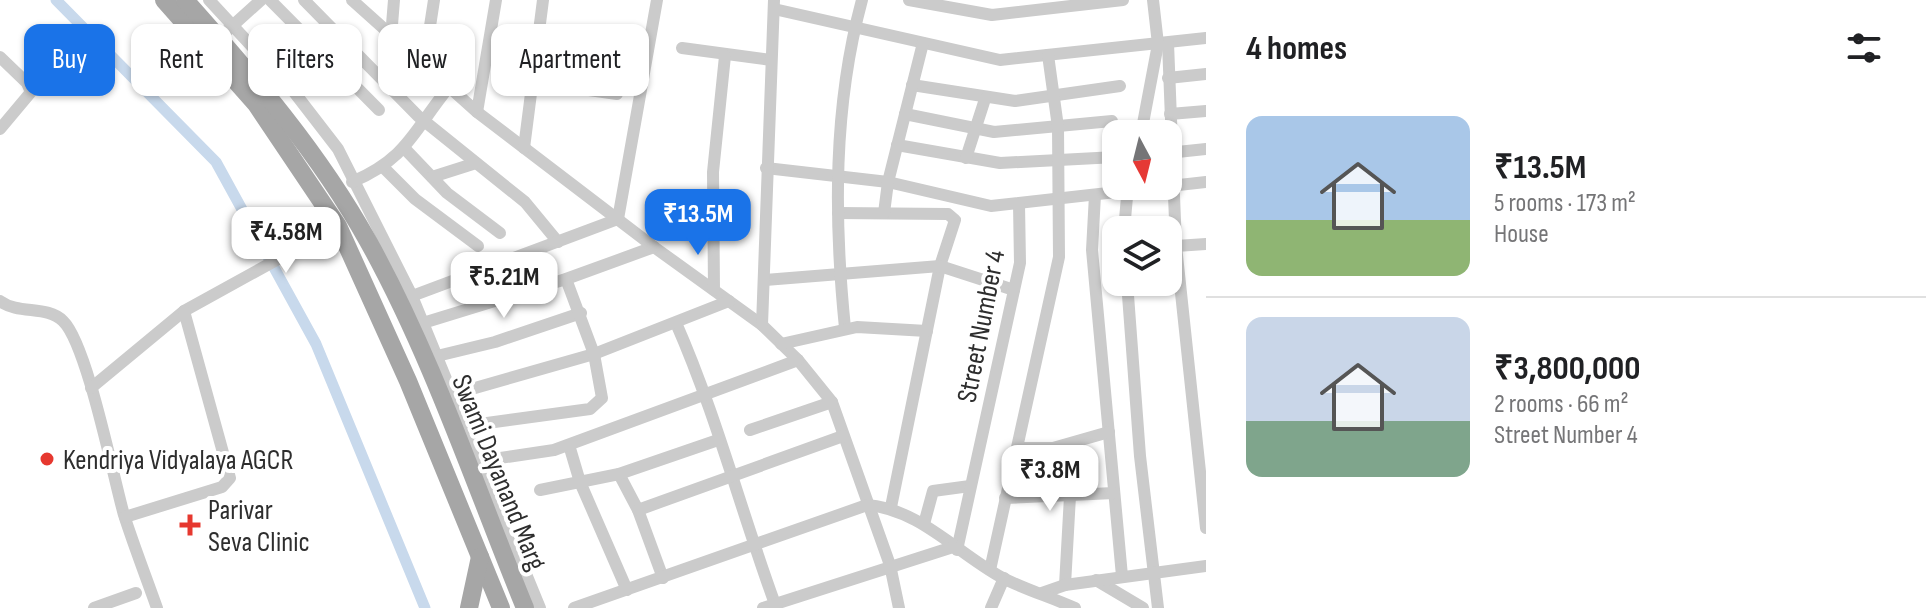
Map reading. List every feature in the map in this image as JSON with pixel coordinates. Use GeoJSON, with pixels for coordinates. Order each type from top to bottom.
{"type":"FeatureCollection","features":[{"type":"Feature","properties":{"kind":"main road","name":"Swami Dayanand Marg"},"geometry":{"type":"LineString","coordinates":[[164,0],[256,104],[338,226],[501,608]]}},
{"type":"Feature","properties":{"kind":"main road","name":"Swami Dayanand Marg"},"geometry":{"type":"LineString","coordinates":[[185,0],[215,24]]}},
{"type":"Feature","properties":{"kind":"main road","name":"Swami Dayanand Marg"},"geometry":{"type":"LineString","coordinates":[[232,42],[320,162],[402,306],[525,608]]}},
{"type":"Feature","properties":{"kind":"main road"},"geometry":{"type":"LineString","coordinates":[[469,608],[480,557]]}},
{"type":"Feature","properties":{"kind":"street"},"geometry":{"type":"LineString","coordinates":[[209,0],[221,24]]}},
{"type":"Feature","properties":{"kind":"street"},"geometry":{"type":"LineString","coordinates":[[232,26],[261,0]]}},
{"type":"Feature","properties":{"kind":"street"},"geometry":{"type":"LineString","coordinates":[[270,0],[379,110]]}},
{"type":"Feature","properties":{"kind":"street"},"geometry":{"type":"LineString","coordinates":[[304,0],[422,120],[525,202],[558,242]]}},
{"type":"Feature","properties":{"kind":"street"},"geometry":{"type":"LineString","coordinates":[[352,0],[378,25]]}},
{"type":"Feature","properties":{"kind":"street"},"geometry":{"type":"LineString","coordinates":[[392,24],[394,0]]}},
{"type":"Feature","properties":{"kind":"street"},"geometry":{"type":"LineString","coordinates":[[430,24],[434,0]]}},
{"type":"Feature","properties":{"kind":"street"},"geometry":{"type":"LineString","coordinates":[[477,112],[496,0]]}},
{"type":"Feature","properties":{"kind":"street"},"geometry":{"type":"LineString","coordinates":[[540,24],[543,0]]}},
{"type":"Feature","properties":{"kind":"street"},"geometry":{"type":"LineString","coordinates":[[618,219],[657,0]]}},
{"type":"Feature","properties":{"kind":"street"},"geometry":{"type":"LineString","coordinates":[[845,328],[839,273],[840,121],[862,0]]}},
{"type":"Feature","properties":{"kind":"street"},"geometry":{"type":"LineString","coordinates":[[909,0],[992,15],[1123,0]]}},
{"type":"Feature","properties":{"kind":"street"},"geometry":{"type":"LineString","coordinates":[[1153,0],[1168,78],[1170,120]]}},
{"type":"Feature","properties":{"kind":"street"},"geometry":{"type":"LineString","coordinates":[[762,325],[774,5],[855,28],[1000,60],[1206,38]]}},
{"type":"Feature","properties":{"kind":"street"},"geometry":{"type":"LineString","coordinates":[[232,39],[325,130],[412,296],[540,608]]}},
{"type":"Feature","properties":{"kind":"street"},"geometry":{"type":"LineString","coordinates":[[884,213],[888,182],[923,43]]}},
{"type":"Feature","properties":{"kind":"street"},"geometry":{"type":"LineString","coordinates":[[1144,120],[1163,43]]}},
{"type":"Feature","properties":{"kind":"street"},"geometry":{"type":"LineString","coordinates":[[682,48],[771,60]]}},
{"type":"Feature","properties":{"kind":"street"},"geometry":{"type":"LineString","coordinates":[[990,570],[1056,275],[1060,200],[1058,127],[1048,55]]}},
{"type":"Feature","properties":{"kind":"street"},"geometry":{"type":"LineString","coordinates":[[714,290],[713,172],[725,56]]}},
{"type":"Feature","properties":{"kind":"street"},"geometry":{"type":"LineString","coordinates":[[0,57],[27,83],[31,92],[0,129]]}},
{"type":"Feature","properties":{"kind":"street"},"geometry":{"type":"LineString","coordinates":[[1168,78],[1206,74]]}},
{"type":"Feature","properties":{"kind":"street"},"geometry":{"type":"LineString","coordinates":[[912,85],[985,99],[1015,101],[1120,86]]}},
{"type":"Feature","properties":{"kind":"street"},"geometry":{"type":"LineString","coordinates":[[352,182],[384,168],[405,149],[422,120],[442,96]]}},
{"type":"Feature","properties":{"kind":"street"},"geometry":{"type":"LineString","coordinates":[[459,96],[654,247],[762,325],[798,360],[832,402],[890,565],[898,608]]}},
{"type":"Feature","properties":{"kind":"street"},"geometry":{"type":"LineString","coordinates":[[524,148],[531,96]]}},
{"type":"Feature","properties":{"kind":"street"},"geometry":{"type":"LineString","coordinates":[[966,158],[985,99]]}},
{"type":"Feature","properties":{"kind":"street"},"geometry":{"type":"LineString","coordinates":[[1170,114],[1206,111]]}},
{"type":"Feature","properties":{"kind":"street"},"geometry":{"type":"LineString","coordinates":[[905,114],[1006,132],[1102,122]]}},
{"type":"Feature","properties":{"kind":"street"},"geometry":{"type":"LineString","coordinates":[[897,145],[1000,163],[1102,158]]}},
{"type":"Feature","properties":{"kind":"street"},"geometry":{"type":"LineString","coordinates":[[405,149],[432,177],[500,233]]}},
{"type":"Feature","properties":{"kind":"street"},"geometry":{"type":"LineString","coordinates":[[1182,152],[1206,149]]}},
{"type":"Feature","properties":{"kind":"street"},"geometry":{"type":"LineString","coordinates":[[432,177],[476,163]]}},
{"type":"Feature","properties":{"kind":"street"},"geometry":{"type":"LineString","coordinates":[[384,168],[415,199],[478,246]]}},
{"type":"Feature","properties":{"kind":"street"},"geometry":{"type":"LineString","coordinates":[[766,168],[888,182],[991,206],[1102,194]]}},
{"type":"Feature","properties":{"kind":"street"},"geometry":{"type":"LineString","coordinates":[[1182,185],[1206,182]]}},
{"type":"Feature","properties":{"kind":"street"},"geometry":{"type":"LineString","coordinates":[[1095,195],[1092,250],[1122,576]]}},
{"type":"Feature","properties":{"kind":"street","name":"Street Number 4"},"geometry":{"type":"LineString","coordinates":[[955,548],[1014,290],[1022,245],[1019,204]]}},
{"type":"Feature","properties":{"kind":"street"},"geometry":{"type":"LineString","coordinates":[[838,213],[953,216],[955,223],[940,266],[891,507]]}},
{"type":"Feature","properties":{"kind":"street"},"geometry":{"type":"LineString","coordinates":[[412,296],[618,219]]}},
{"type":"Feature","properties":{"kind":"street"},"geometry":{"type":"LineString","coordinates":[[91,388],[184,311],[338,226]]}},
{"type":"Feature","properties":{"kind":"street"},"geometry":{"type":"LineString","coordinates":[[1182,246],[1206,244]]}},
{"type":"Feature","properties":{"kind":"street"},"geometry":{"type":"LineString","coordinates":[[423,323],[566,279],[654,247]]}},
{"type":"Feature","properties":{"kind":"street"},"geometry":{"type":"LineString","coordinates":[[765,280],[940,266],[1014,290]]}},
{"type":"Feature","properties":{"kind":"street"},"geometry":{"type":"LineString","coordinates":[[465,426],[590,409],[602,398],[594,354],[566,279]]}},
{"type":"Feature","properties":{"kind":"street"},"geometry":{"type":"LineString","coordinates":[[1128,296],[1140,456],[1158,608]]}},
{"type":"Feature","properties":{"kind":"street"},"geometry":{"type":"LineString","coordinates":[[1181,296],[1203,528]]}},
{"type":"Feature","properties":{"kind":"street"},"geometry":{"type":"LineString","coordinates":[[0,301],[16,310],[47,313],[64,321],[76,343],[125,517],[157,608]]}},
{"type":"Feature","properties":{"kind":"street"},"geometry":{"type":"LineString","coordinates":[[454,394],[594,354],[729,301]]}},
{"type":"Feature","properties":{"kind":"street"},"geometry":{"type":"LineString","coordinates":[[125,517],[222,487],[230,478],[184,311]]}},
{"type":"Feature","properties":{"kind":"street"},"geometry":{"type":"LineString","coordinates":[[437,356],[495,342],[581,313]]}},
{"type":"Feature","properties":{"kind":"street"},"geometry":{"type":"LineString","coordinates":[[676,323],[708,396],[718,440],[754,545],[769,606],[890,565],[955,548]]}},
{"type":"Feature","properties":{"kind":"street"},"geometry":{"type":"LineString","coordinates":[[781,344],[845,328],[927,331]]}},
{"type":"Feature","properties":{"kind":"street"},"geometry":{"type":"LineString","coordinates":[[480,461],[569,445],[708,396],[798,360]]}},
{"type":"Feature","properties":{"kind":"street"},"geometry":{"type":"LineString","coordinates":[[750,430],[832,402]]}},
{"type":"Feature","properties":{"kind":"street"},"geometry":{"type":"LineString","coordinates":[[1018,448],[1053,448],[1109,432]]}},
{"type":"Feature","properties":{"kind":"street"},"geometry":{"type":"LineString","coordinates":[[638,510],[843,436]]}},
{"type":"Feature","properties":{"kind":"street"},"geometry":{"type":"LineString","coordinates":[[540,490],[619,474],[718,440]]}},
{"type":"Feature","properties":{"kind":"street"},"geometry":{"type":"LineString","coordinates":[[1065,585],[1073,443]]}},
{"type":"Feature","properties":{"kind":"street"},"geometry":{"type":"LineString","coordinates":[[569,445],[580,482],[627,590]]}},
{"type":"Feature","properties":{"kind":"street"},"geometry":{"type":"LineString","coordinates":[[619,474],[638,510],[663,578]]}},
{"type":"Feature","properties":{"kind":"street"},"geometry":{"type":"LineString","coordinates":[[924,524],[933,491],[970,486]]}},
{"type":"Feature","properties":{"kind":"street"},"geometry":{"type":"LineString","coordinates":[[1005,498],[1114,493]]}},
{"type":"Feature","properties":{"kind":"street"},"geometry":{"type":"LineString","coordinates":[[574,608],[867,505],[891,507],[924,524],[955,548],[1004,578],[1075,608]]}},
{"type":"Feature","properties":{"kind":"street"},"geometry":{"type":"LineString","coordinates":[[1042,593],[1065,585],[1206,566]]}},
{"type":"Feature","properties":{"kind":"street"},"geometry":{"type":"LineString","coordinates":[[991,608],[1004,578]]}},
{"type":"Feature","properties":{"kind":"street"},"geometry":{"type":"LineString","coordinates":[[1096,580],[1143,608]]}},
{"type":"Feature","properties":{"kind":"street"},"geometry":{"type":"LineString","coordinates":[[101,607],[136,593]]}},
{"type":"Feature","properties":{"kind":"waterway"},"geometry":{"type":"LineString","coordinates":[[56,0],[216,162],[316,344],[425,608]]}},
{"type":"Feature","properties":{"kind":"place","name":"Kendriya Vidyalaya AGCR"},"geometry":{"type":"Point","coordinates":[47,459]}},
{"type":"Feature","properties":{"kind":"place","name":"Parivar Seva Clinic"},"geometry":{"type":"Point","coordinates":[190,525]}}]}
